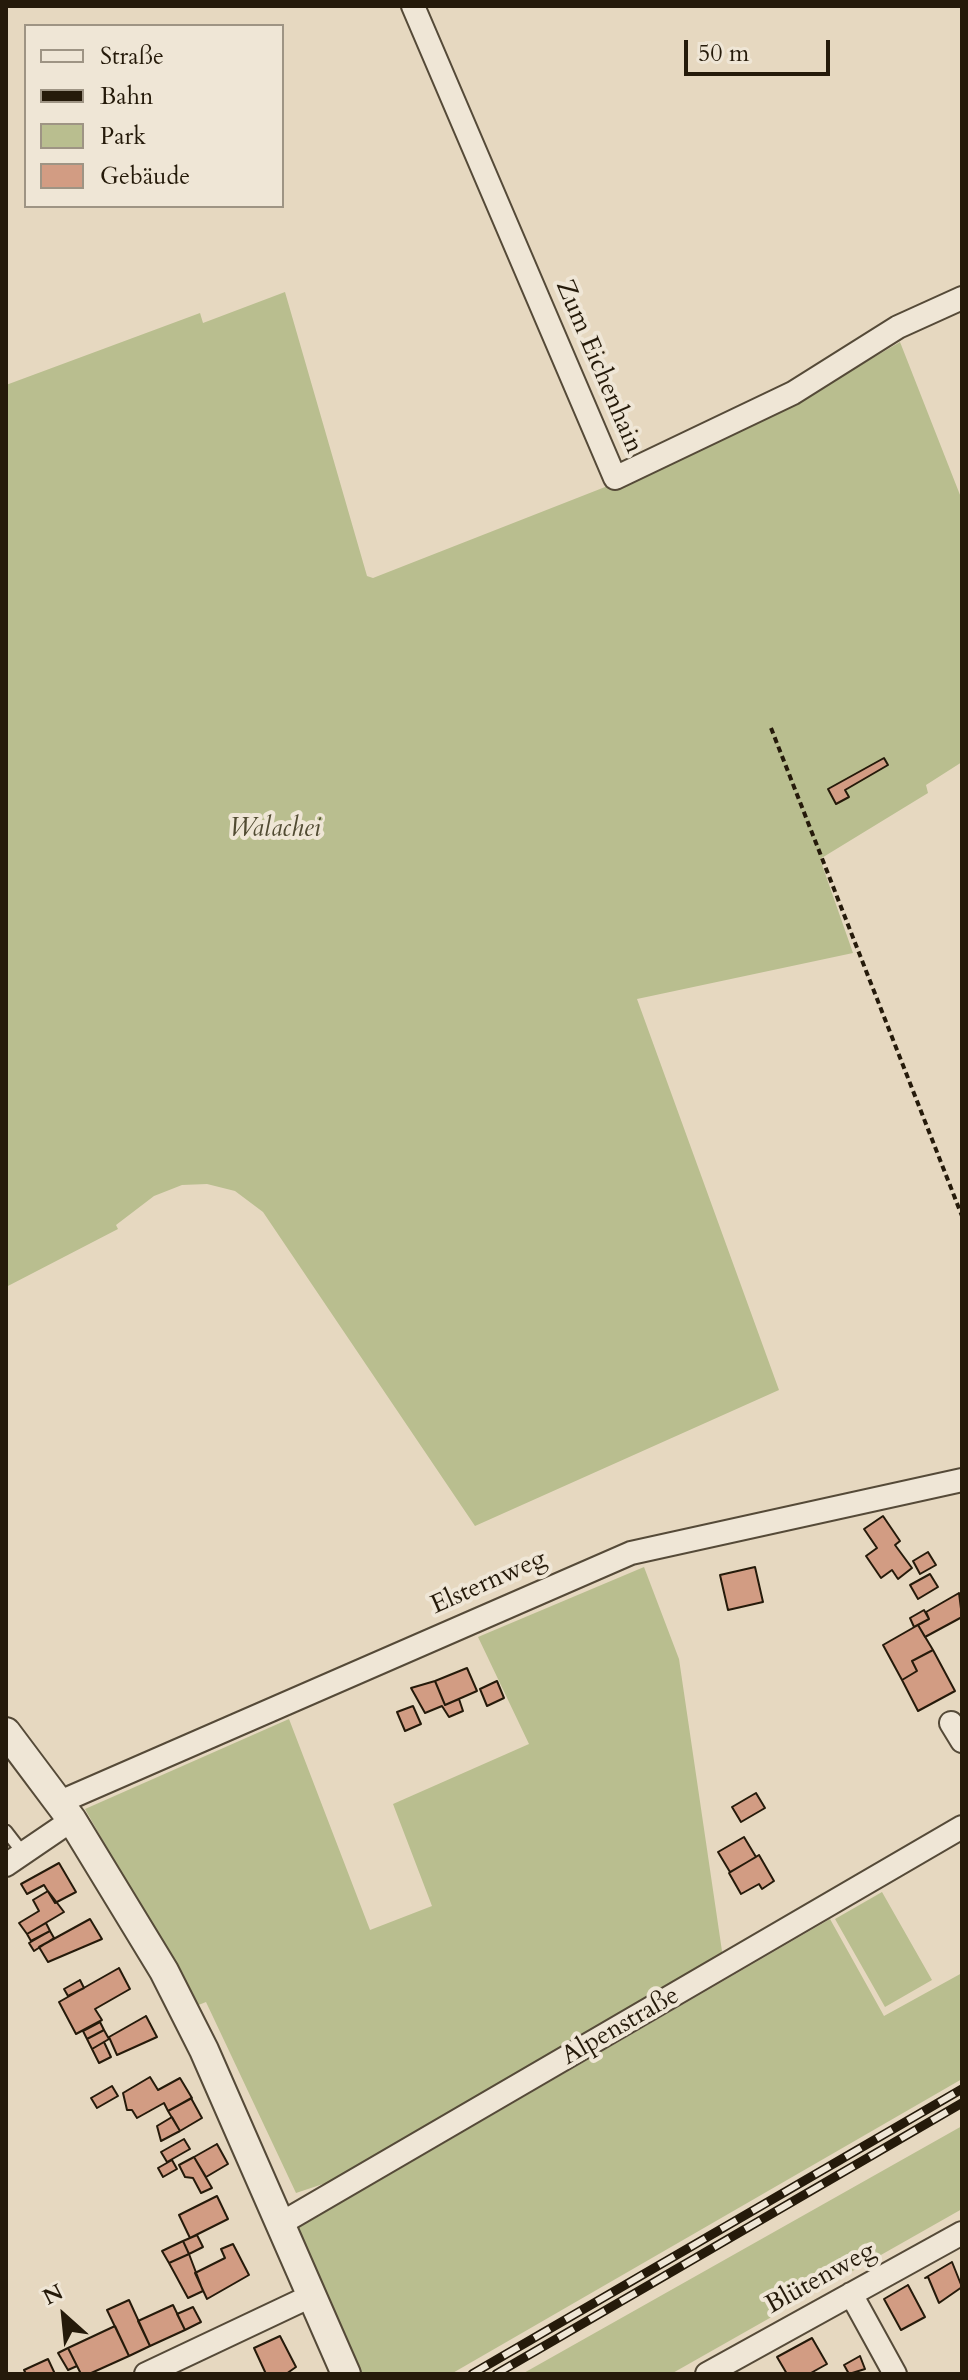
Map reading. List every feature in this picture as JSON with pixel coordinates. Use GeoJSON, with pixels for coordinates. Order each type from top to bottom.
{"type":"FeatureCollection","features":[{"type":"Feature","properties":{"kind":"street","name":"Zum Eichenhain"},"geometry":{"type":"LineString","coordinates":[[413,6],[615,478],[793,393],[898,327],[962,298]]}},
{"type":"Feature","properties":{"kind":"street","name":"Elsternweg"},"geometry":{"type":"LineString","coordinates":[[14,1859],[66,1811],[631,1553],[962,1480]]}},
{"type":"Feature","properties":{"kind":"street"},"geometry":{"type":"LineString","coordinates":[[6,1732],[66,1811],[164,1971],[204,2050],[346,2374]]}},
{"type":"Feature","properties":{"kind":"street","name":"Alpenstraße"},"geometry":{"type":"LineString","coordinates":[[280,2224],[962,1827]]}},
{"type":"Feature","properties":{"kind":"street","name":"Blütenweg"},"geometry":{"type":"LineString","coordinates":[[707,2374],[962,2233]]}},
{"type":"Feature","properties":{"kind":"street"},"geometry":{"type":"LineString","coordinates":[[851,2294],[895,2374]]}},
{"type":"Feature","properties":{"kind":"street"},"geometry":{"type":"LineString","coordinates":[[146,2374],[311,2296]]}},
{"type":"Feature","properties":{"kind":"lane"},"geometry":{"type":"LineString","coordinates":[[6,1831],[14,1859]]}},
{"type":"Feature","properties":{"kind":"path"},"geometry":{"type":"LineString","coordinates":[[771,728],[962,1216]]}},
{"type":"Feature","properties":{"kind":"green space","name":"Walachei"},"geometry":{"type":"Polygon","coordinates":[[[285,292],[367,576],[373,578],[651,469],[792,405],[900,342],[962,500],[962,762],[926,785],[928,793],[820,859],[853,953],[637,999],[779,1390],[475,1526],[263,1212],[235,1191],[207,1184],[182,1185],[154,1196],[116,1225],[118,1229],[6,1287],[6,385],[200,313],[203,323],[285,292]]]}},
{"type":"Feature","properties":{"kind":"green space"},"geometry":{"type":"Polygon","coordinates":[[[644,1567],[679,1659],[723,1958],[347,2176],[296,2193],[206,2002],[196,2006],[85,1809],[289,1719],[370,1930],[432,1906],[393,1804],[529,1744],[478,1637],[644,1567]]]}},
{"type":"Feature","properties":{"kind":"green space"},"geometry":{"type":"Polygon","coordinates":[[[882,1892],[932,1980],[885,2007],[835,1919],[882,1892]]]}},
{"type":"Feature","properties":{"kind":"green space"},"geometry":{"type":"Polygon","coordinates":[[[830,1919],[884,2016],[962,1973],[962,2079],[451,2374],[359,2374],[325,2302],[320,2278],[298,2228],[830,1919]]]}},
{"type":"Feature","properties":{"kind":"green space"},"geometry":{"type":"Polygon","coordinates":[[[962,2126],[962,2209],[671,2374],[522,2374],[962,2126]]]}},
{"type":"Feature","properties":{"kind":"building"},"geometry":{"type":"Polygon","coordinates":[[[884,758],[888,765],[845,790],[849,797],[836,804],[828,789],[884,758]]]}},
{"type":"Feature","properties":{"kind":"building"},"geometry":{"type":"Polygon","coordinates":[[[883,1516],[900,1541],[895,1545],[912,1568],[898,1579],[892,1570],[881,1578],[866,1556],[877,1548],[864,1529],[883,1516]]]}},
{"type":"Feature","properties":{"kind":"building"},"geometry":{"type":"Polygon","coordinates":[[[928,1552],[936,1565],[920,1574],[913,1561],[928,1552]]]}},
{"type":"Feature","properties":{"kind":"building"},"geometry":{"type":"Polygon","coordinates":[[[755,1567],[763,1602],[728,1610],[720,1575],[755,1567]]]}},
{"type":"Feature","properties":{"kind":"building"},"geometry":{"type":"Polygon","coordinates":[[[930,1574],[938,1587],[918,1599],[910,1585],[930,1574]]]}},
{"type":"Feature","properties":{"kind":"building"},"geometry":{"type":"Polygon","coordinates":[[[959,1593],[962,1617],[925,1637],[918,1625],[929,1619],[926,1612],[959,1593]]]}},
{"type":"Feature","properties":{"kind":"building"},"geometry":{"type":"Polygon","coordinates":[[[924,1610],[929,1619],[914,1627],[910,1618],[924,1610]]]}},
{"type":"Feature","properties":{"kind":"building"},"geometry":{"type":"Polygon","coordinates":[[[918,1625],[933,1650],[912,1661],[917,1671],[902,1680],[883,1645],[918,1625]]]}},
{"type":"Feature","properties":{"kind":"building"},"geometry":{"type":"Polygon","coordinates":[[[933,1650],[955,1691],[918,1711],[902,1680],[917,1671],[912,1661],[933,1650]]]}},
{"type":"Feature","properties":{"kind":"building"},"geometry":{"type":"Polygon","coordinates":[[[467,1668],[477,1691],[445,1705],[435,1681],[467,1668]]]}},
{"type":"Feature","properties":{"kind":"building"},"geometry":{"type":"Polygon","coordinates":[[[435,1681],[445,1705],[459,1699],[463,1711],[449,1717],[442,1706],[425,1713],[411,1688],[435,1681]]]}},
{"type":"Feature","properties":{"kind":"building"},"geometry":{"type":"Polygon","coordinates":[[[497,1681],[504,1698],[487,1706],[480,1689],[497,1681]]]}},
{"type":"Feature","properties":{"kind":"building"},"geometry":{"type":"Polygon","coordinates":[[[413,1706],[421,1724],[405,1731],[397,1712],[413,1706]]]}},
{"type":"Feature","properties":{"kind":"building"},"geometry":{"type":"Polygon","coordinates":[[[756,1793],[765,1808],[741,1822],[732,1807],[756,1793]]]}},
{"type":"Feature","properties":{"kind":"building"},"geometry":{"type":"Polygon","coordinates":[[[744,1837],[756,1857],[730,1872],[718,1852],[744,1837]]]}},
{"type":"Feature","properties":{"kind":"building"},"geometry":{"type":"Polygon","coordinates":[[[759,1855],[774,1881],[762,1889],[759,1884],[741,1894],[729,1873],[759,1855]]]}},
{"type":"Feature","properties":{"kind":"building"},"geometry":{"type":"Polygon","coordinates":[[[59,1863],[76,1892],[55,1903],[44,1885],[27,1894],[21,1884],[59,1863]]]}},
{"type":"Feature","properties":{"kind":"building"},"geometry":{"type":"Polygon","coordinates":[[[48,1891],[64,1912],[27,1934],[19,1923],[39,1911],[33,1900],[48,1891]]]}},
{"type":"Feature","properties":{"kind":"building"},"geometry":{"type":"Polygon","coordinates":[[[90,1919],[102,1939],[48,1962],[39,1947],[90,1919]]]}},
{"type":"Feature","properties":{"kind":"building"},"geometry":{"type":"Polygon","coordinates":[[[46,1923],[50,1931],[31,1941],[27,1934],[46,1923]]]}},
{"type":"Feature","properties":{"kind":"building"},"geometry":{"type":"Polygon","coordinates":[[[50,1931],[54,1938],[34,1951],[29,1943],[50,1931]]]}},
{"type":"Feature","properties":{"kind":"building"},"geometry":{"type":"Polygon","coordinates":[[[119,1968],[130,1989],[95,2009],[102,2020],[76,2034],[59,2002],[119,1968]]]}},
{"type":"Feature","properties":{"kind":"building"},"geometry":{"type":"Polygon","coordinates":[[[80,1980],[84,1988],[68,1996],[64,1989],[80,1980]]]}},
{"type":"Feature","properties":{"kind":"building"},"geometry":{"type":"Polygon","coordinates":[[[146,2016],[157,2037],[117,2055],[109,2037],[146,2016]]]}},
{"type":"Feature","properties":{"kind":"building"},"geometry":{"type":"Polygon","coordinates":[[[100,2022],[104,2030],[87,2039],[83,2031],[100,2022]]]}},
{"type":"Feature","properties":{"kind":"building"},"geometry":{"type":"Polygon","coordinates":[[[104,2030],[109,2039],[92,2049],[87,2039],[104,2030]]]}},
{"type":"Feature","properties":{"kind":"building"},"geometry":{"type":"Polygon","coordinates":[[[104,2042],[111,2057],[99,2063],[92,2049],[104,2042]]]}},
{"type":"Feature","properties":{"kind":"building"},"geometry":{"type":"Polygon","coordinates":[[[150,2077],[158,2090],[180,2078],[192,2098],[168,2111],[164,2103],[137,2118],[132,2110],[127,2110],[123,2093],[150,2077]]]}},
{"type":"Feature","properties":{"kind":"building"},"geometry":{"type":"Polygon","coordinates":[[[112,2086],[118,2096],[97,2108],[91,2098],[112,2086]]]}},
{"type":"Feature","properties":{"kind":"building"},"geometry":{"type":"Polygon","coordinates":[[[191,2098],[202,2118],[180,2131],[168,2111],[191,2098]]]}},
{"type":"Feature","properties":{"kind":"building"},"geometry":{"type":"Polygon","coordinates":[[[172,2117],[180,2131],[161,2141],[157,2126],[172,2117]]]}},
{"type":"Feature","properties":{"kind":"building"},"geometry":{"type":"Polygon","coordinates":[[[184,2139],[190,2149],[167,2162],[161,2152],[184,2139]]]}},
{"type":"Feature","properties":{"kind":"building"},"geometry":{"type":"Polygon","coordinates":[[[217,2144],[228,2164],[206,2177],[194,2157],[217,2144]]]}},
{"type":"Feature","properties":{"kind":"building"},"geometry":{"type":"Polygon","coordinates":[[[194,2157],[212,2188],[201,2193],[193,2178],[185,2177],[179,2165],[194,2157]]]}},
{"type":"Feature","properties":{"kind":"building"},"geometry":{"type":"Polygon","coordinates":[[[172,2160],[177,2169],[163,2177],[158,2168],[172,2160]]]}},
{"type":"Feature","properties":{"kind":"building"},"geometry":{"type":"Polygon","coordinates":[[[217,2196],[228,2219],[190,2238],[179,2215],[217,2196]]]}},
{"type":"Feature","properties":{"kind":"building"},"geometry":{"type":"Polygon","coordinates":[[[197,2235],[203,2247],[189,2254],[183,2241],[197,2235]]]}},
{"type":"Feature","properties":{"kind":"building"},"geometry":{"type":"Polygon","coordinates":[[[183,2241],[189,2254],[169,2263],[162,2251],[183,2241]]]}},
{"type":"Feature","properties":{"kind":"building"},"geometry":{"type":"Polygon","coordinates":[[[233,2244],[249,2275],[207,2299],[195,2273],[225,2258],[221,2249],[233,2244]]]}},
{"type":"Feature","properties":{"kind":"building"},"geometry":{"type":"Polygon","coordinates":[[[189,2254],[203,2291],[188,2298],[169,2263],[189,2254]]]}},
{"type":"Feature","properties":{"kind":"building"},"geometry":{"type":"Polygon","coordinates":[[[952,2262],[962,2287],[939,2303],[928,2277],[925,2278],[952,2262]]]}},
{"type":"Feature","properties":{"kind":"building"},"geometry":{"type":"Polygon","coordinates":[[[908,2285],[925,2317],[901,2330],[884,2299],[908,2285]]]}},
{"type":"Feature","properties":{"kind":"building"},"geometry":{"type":"Polygon","coordinates":[[[129,2300],[150,2346],[129,2356],[107,2310],[129,2300]]]}},
{"type":"Feature","properties":{"kind":"building"},"geometry":{"type":"Polygon","coordinates":[[[173,2305],[185,2330],[150,2346],[138,2321],[173,2305]]]}},
{"type":"Feature","properties":{"kind":"building"},"geometry":{"type":"Polygon","coordinates":[[[193,2307],[201,2322],[185,2330],[177,2314],[193,2307]]]}},
{"type":"Feature","properties":{"kind":"building"},"geometry":{"type":"Polygon","coordinates":[[[115,2326],[129,2356],[89,2374],[81,2374],[68,2348],[115,2326]]]}},
{"type":"Feature","properties":{"kind":"building"},"geometry":{"type":"Polygon","coordinates":[[[280,2336],[296,2367],[286,2374],[266,2374],[254,2348],[280,2336]]]}},
{"type":"Feature","properties":{"kind":"building"},"geometry":{"type":"Polygon","coordinates":[[[812,2338],[827,2364],[809,2374],[787,2374],[777,2357],[812,2338]]]}},
{"type":"Feature","properties":{"kind":"building"},"geometry":{"type":"Polygon","coordinates":[[[68,2348],[77,2366],[68,2370],[58,2353],[68,2348]]]}},
{"type":"Feature","properties":{"kind":"building"},"geometry":{"type":"Polygon","coordinates":[[[860,2356],[865,2369],[849,2374],[844,2365],[860,2356]]]}},
{"type":"Feature","properties":{"kind":"building"},"geometry":{"type":"Polygon","coordinates":[[[48,2359],[55,2374],[26,2374],[24,2370],[48,2359]]]}},
{"type":"Feature","properties":{"kind":"railway"},"geometry":{"type":"LineString","coordinates":[[472,2374],[962,2089]]}},
{"type":"Feature","properties":{"kind":"railway"},"geometry":{"type":"LineString","coordinates":[[496,2374],[962,2103]]}}]}
